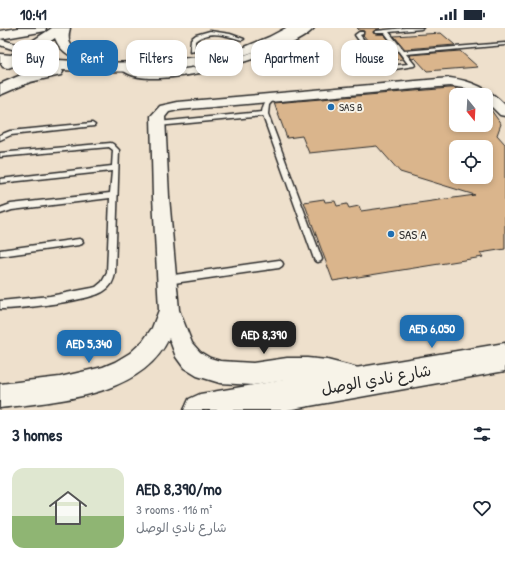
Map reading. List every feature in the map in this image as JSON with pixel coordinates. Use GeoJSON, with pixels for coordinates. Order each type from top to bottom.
{"type":"FeatureCollection","features":[{"type":"Feature","properties":{"kind":"street"},"geometry":{"type":"LineString","coordinates":[[0,35],[40,28]]}},
{"type":"Feature","properties":{"kind":"street"},"geometry":{"type":"LineString","coordinates":[[9,57],[46,28]]}},
{"type":"Feature","properties":{"kind":"street"},"geometry":{"type":"LineString","coordinates":[[9,57],[63,28]]}},
{"type":"Feature","properties":{"kind":"street"},"geometry":{"type":"LineString","coordinates":[[63,28],[61,38],[64,45],[67,47]]}},
{"type":"Feature","properties":{"kind":"street"},"geometry":{"type":"LineString","coordinates":[[118,60],[192,51],[242,39],[270,28]]}},
{"type":"Feature","properties":{"kind":"street"},"geometry":{"type":"LineString","coordinates":[[187,63],[226,56],[273,40],[296,28]]}},
{"type":"Feature","properties":{"kind":"street"},"geometry":{"type":"LineString","coordinates":[[187,72],[208,68],[247,57],[274,47],[310,28]]}},
{"type":"Feature","properties":{"kind":"street"},"geometry":{"type":"LineString","coordinates":[[0,42],[9,57],[52,66],[67,65]]}},
{"type":"Feature","properties":{"kind":"street"},"geometry":{"type":"LineString","coordinates":[[0,90],[26,78],[67,69]]}},
{"type":"Feature","properties":{"kind":"street"},"geometry":{"type":"LineString","coordinates":[[366,381],[346,375],[307,369],[288,369],[253,374],[220,372],[205,368],[192,360],[184,350],[169,310],[166,280],[158,124],[158,116],[160,112],[171,107],[450,82],[462,83],[483,91],[505,112]]}},
{"type":"Feature","properties":{"kind":"street"},"geometry":{"type":"LineString","coordinates":[[0,396],[84,383],[102,379],[121,372],[137,363],[150,349],[163,328],[169,310]]}},
{"type":"Feature","properties":{"kind":"street","name":"شارع نادي الوصل"},"geometry":{"type":"LineString","coordinates":[[200,410],[505,357]]}},
{"type":"Feature","properties":{"kind":"lane"},"geometry":{"type":"LineString","coordinates":[[418,28],[424,34]]}},
{"type":"Feature","properties":{"kind":"lane"},"geometry":{"type":"LineString","coordinates":[[376,32],[422,28]]}},
{"type":"Feature","properties":{"kind":"lane"},"geometry":{"type":"LineString","coordinates":[[361,33],[357,35],[382,67],[389,68],[412,65],[386,31]]}},
{"type":"Feature","properties":{"kind":"lane"},"geometry":{"type":"LineString","coordinates":[[403,53],[505,44]]}},
{"type":"Feature","properties":{"kind":"lane"},"geometry":{"type":"LineString","coordinates":[[436,45],[440,50]]}},
{"type":"Feature","properties":{"kind":"lane"},"geometry":{"type":"LineString","coordinates":[[272,98],[266,105],[265,114],[318,259]]}},
{"type":"Feature","properties":{"kind":"lane"},"geometry":{"type":"LineString","coordinates":[[158,124],[265,114]]}},
{"type":"Feature","properties":{"kind":"lane"},"geometry":{"type":"LineString","coordinates":[[0,138],[3,134],[92,125]]}},
{"type":"Feature","properties":{"kind":"lane"},"geometry":{"type":"LineString","coordinates":[[0,156],[108,145],[114,146],[116,150],[111,273],[108,282],[99,290],[88,293],[0,305]]}},
{"type":"Feature","properties":{"kind":"lane"},"geometry":{"type":"LineString","coordinates":[[0,181],[116,168]]}},
{"type":"Feature","properties":{"kind":"lane"},"geometry":{"type":"LineString","coordinates":[[0,211],[11,207],[114,195]]}},
{"type":"Feature","properties":{"kind":"lane"},"geometry":{"type":"LineString","coordinates":[[0,253],[79,242]]}},
{"type":"Feature","properties":{"kind":"lane"},"geometry":{"type":"LineString","coordinates":[[166,280],[279,264]]}},
{"type":"Feature","properties":{"kind":"building"},"geometry":{"type":"Polygon","coordinates":[[[357,28],[379,28],[380,29],[375,30],[373,33],[384,34],[389,40],[367,40],[363,35],[364,31],[357,28]]]}},
{"type":"Feature","properties":{"kind":"building"},"geometry":{"type":"Polygon","coordinates":[[[441,33],[455,45],[405,49],[394,36],[441,33]]]}},
{"type":"Feature","properties":{"kind":"building"},"geometry":{"type":"Polygon","coordinates":[[[460,51],[478,67],[427,71],[415,58],[412,59],[409,55],[460,51]]]}},
{"type":"Feature","properties":{"kind":"building"},"geometry":{"type":"Polygon","coordinates":[[[398,52],[403,59],[398,60],[398,52]]]}},
{"type":"Feature","properties":{"kind":"building"},"geometry":{"type":"Polygon","coordinates":[[[449,88],[449,132],[493,132],[493,113],[501,124],[497,135],[505,144],[505,249],[480,253],[483,257],[333,281],[304,202],[324,199],[325,202],[335,201],[337,206],[347,204],[349,208],[359,206],[361,211],[475,195],[400,172],[377,146],[309,153],[302,136],[287,138],[274,103],[449,88]]]}},
{"type":"Feature","properties":{"kind":"place","name":"SAS B"},"geometry":{"type":"Point","coordinates":[331,107]}},
{"type":"Feature","properties":{"kind":"place","name":"SAS A"},"geometry":{"type":"Point","coordinates":[391,234]}}]}
